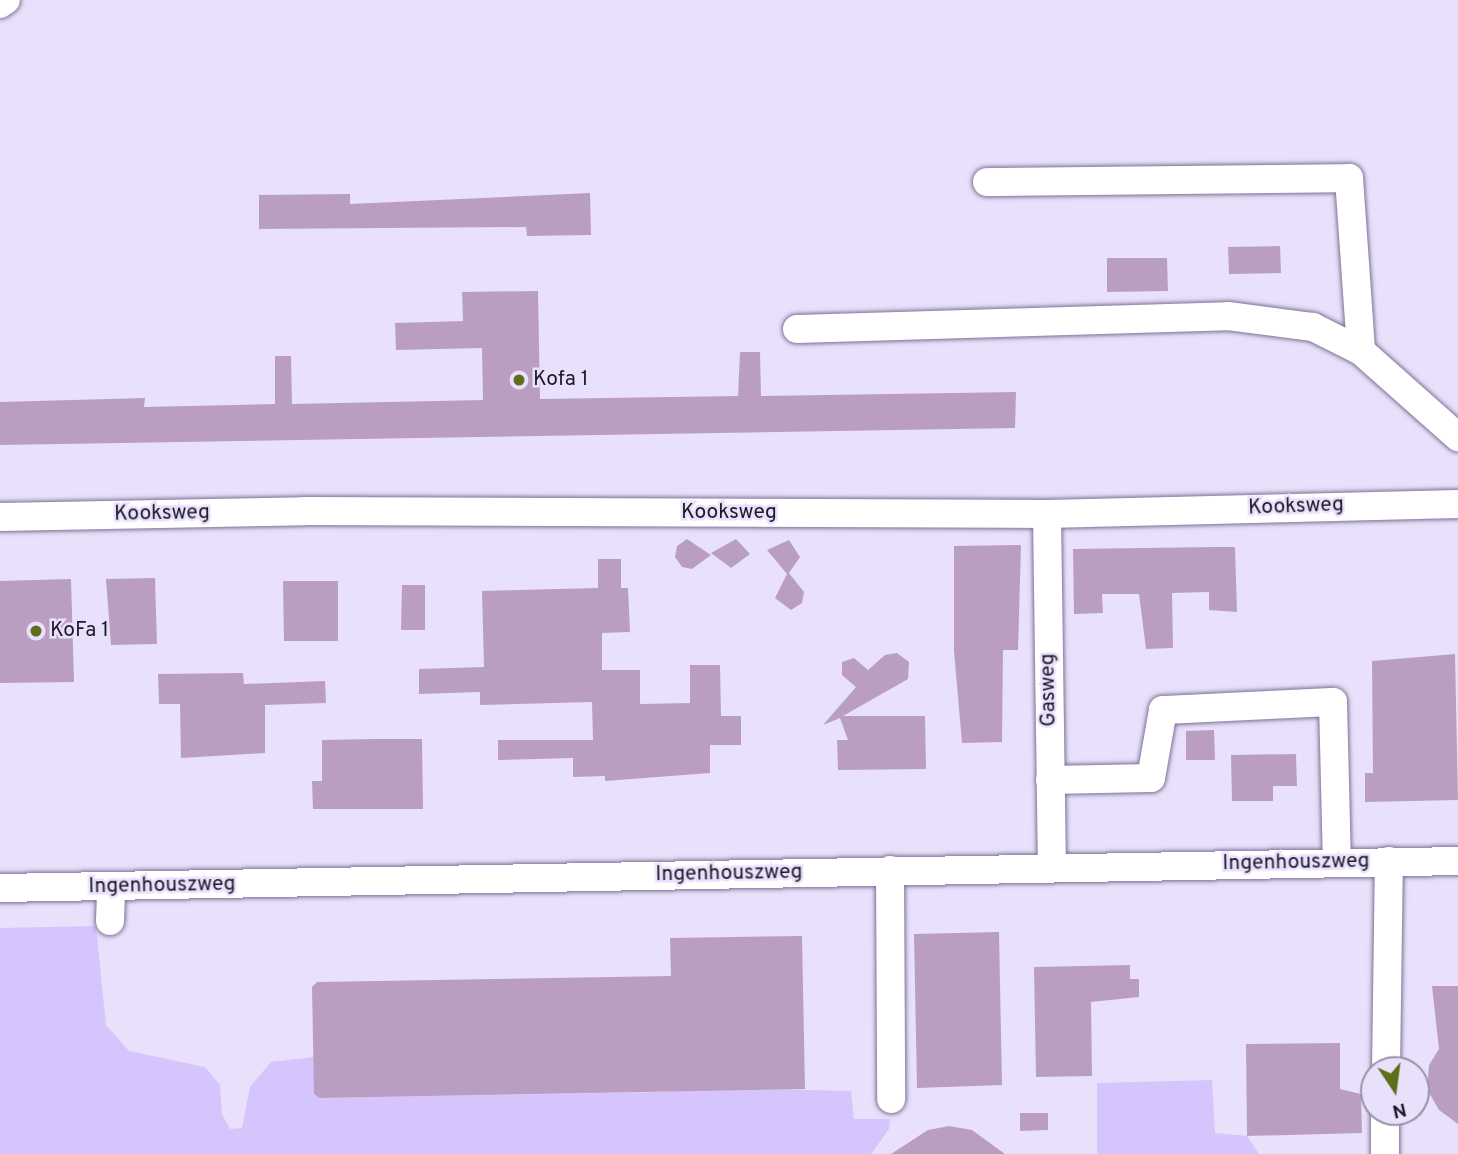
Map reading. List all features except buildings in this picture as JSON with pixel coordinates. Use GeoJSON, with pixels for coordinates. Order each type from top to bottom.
{"type":"FeatureCollection","features":[{"type":"Feature","properties":{"kind":"street"},"geometry":{"type":"LineString","coordinates":[[0,4],[6,0]]}},
{"type":"Feature","properties":{"kind":"street"},"geometry":{"type":"LineString","coordinates":[[987,183],[1349,178],[1361,351]]}},
{"type":"Feature","properties":{"kind":"street"},"geometry":{"type":"LineString","coordinates":[[797,330],[1228,316],[1313,327],[1361,351],[1458,436]]}},
{"type":"Feature","properties":{"kind":"street","name":"Kooksweg"},"geometry":{"type":"LineString","coordinates":[[0,517],[305,511],[1047,514],[1458,504]]}},
{"type":"Feature","properties":{"kind":"street","name":"Gasweg"},"geometry":{"type":"LineString","coordinates":[[1047,514],[1052,866]]}},
{"type":"Feature","properties":{"kind":"street"},"geometry":{"type":"LineString","coordinates":[[1050,780],[1151,778],[1163,710],[1333,702],[1337,863]]}},
{"type":"Feature","properties":{"kind":"street"},"geometry":{"type":"LineString","coordinates":[[1386,1056],[1389,861]]}},
{"type":"Feature","properties":{"kind":"street","name":"Ingenhouszweg"},"geometry":{"type":"LineString","coordinates":[[0,888],[110,888],[1052,866],[1458,861]]}},
{"type":"Feature","properties":{"kind":"street"},"geometry":{"type":"LineString","coordinates":[[890,870],[891,1099]]}},
{"type":"Feature","properties":{"kind":"street"},"geometry":{"type":"LineString","coordinates":[[110,888],[110,921]]}},
{"type":"Feature","properties":{"kind":"street"},"geometry":{"type":"LineString","coordinates":[[1385,1126],[1385,1154]]}},
{"type":"Feature","properties":{"kind":"shaded area"},"geometry":{"type":"Polygon","coordinates":[[[96,926],[106,1025],[129,1051],[205,1067],[220,1085],[222,1114],[230,1129],[242,1128],[250,1087],[271,1062],[314,1057],[320,1098],[666,1092],[667,1087],[851,1091],[854,1119],[890,1119],[889,1129],[871,1154],[0,1154],[0,928],[96,926]]]}},
{"type":"Feature","properties":{"kind":"shaded area"},"geometry":{"type":"Polygon","coordinates":[[[1212,1080],[1215,1133],[1247,1136],[1259,1154],[1097,1154],[1097,1083],[1212,1080]]]}},
{"type":"Feature","properties":{"kind":"place","name":"Kofa 1"},"geometry":{"type":"Point","coordinates":[519,380]}},
{"type":"Feature","properties":{"kind":"place","name":"KoFa 1"},"geometry":{"type":"Point","coordinates":[36,631]}}]}
